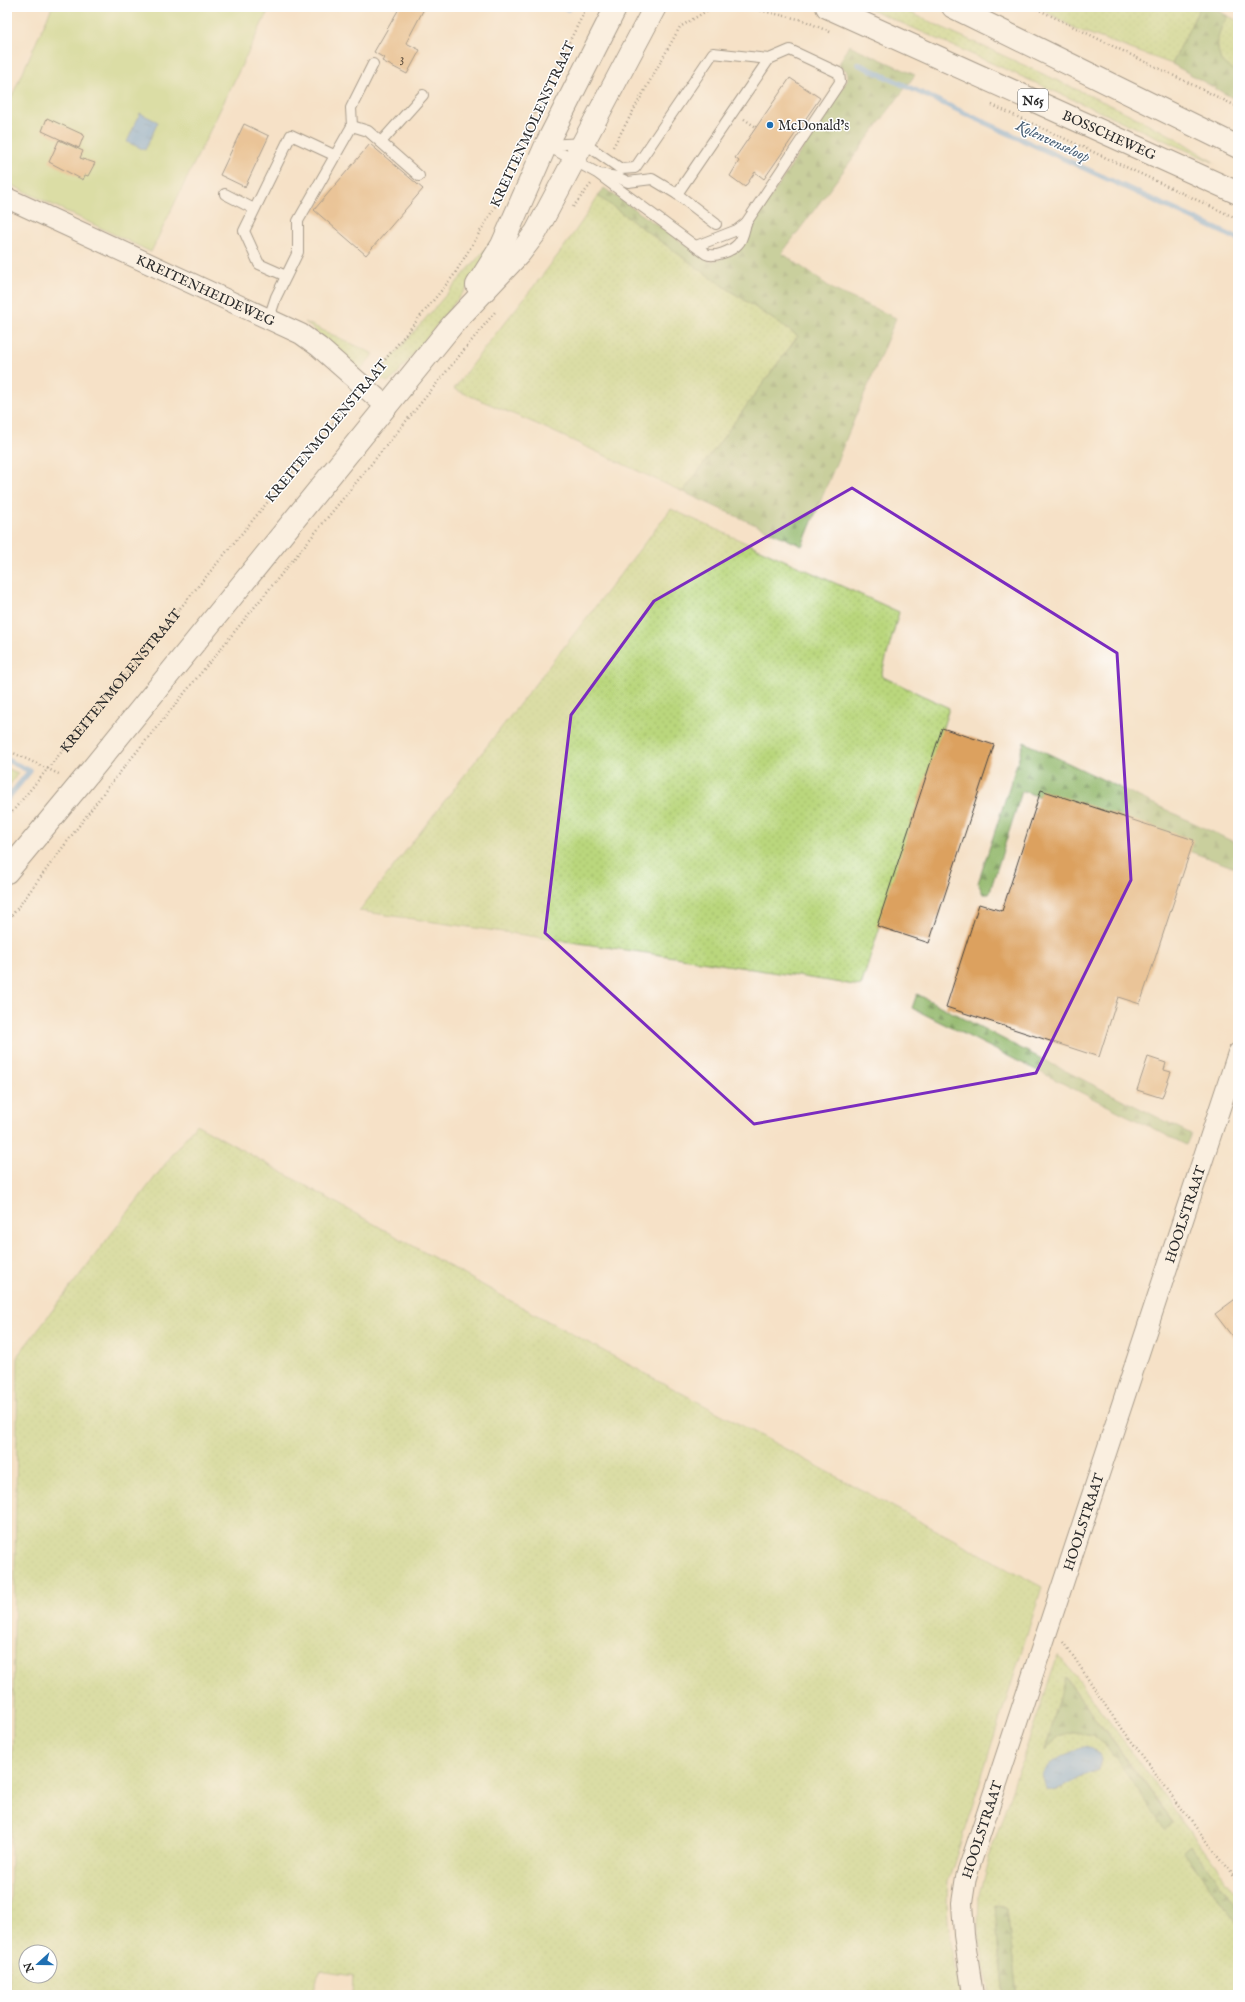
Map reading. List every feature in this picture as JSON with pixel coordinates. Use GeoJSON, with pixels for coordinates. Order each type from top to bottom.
{"type":"FeatureCollection","features":[{"type":"Feature","properties":{"kind":"street","name":"KREITENMOLENSTRAAT"},"geometry":{"type":"LineString","coordinates":[[453,324],[502,245],[546,145],[616,7]]}},
{"type":"Feature","properties":{"kind":"street","name":"KREITENMOLENSTRAAT"},"geometry":{"type":"LineString","coordinates":[[7,872],[387,407],[453,324],[520,253],[536,232],[655,7]]}},
{"type":"Feature","properties":{"kind":"street","name":"BOSSCHEWEG"},"geometry":{"type":"LineString","coordinates":[[827,7],[1238,193]]}},
{"type":"Feature","properties":{"kind":"street"},"geometry":{"type":"LineString","coordinates":[[953,7],[1238,146]]}},
{"type":"Feature","properties":{"kind":"street","name":"KREITENHEIDEWEG"},"geometry":{"type":"LineString","coordinates":[[7,198],[301,334],[364,385],[387,407]]}},
{"type":"Feature","properties":{"kind":"street","name":"HOOLSTRAAT"},"geometry":{"type":"LineString","coordinates":[[974,1995],[964,1935],[962,1903],[966,1877],[1238,1053]]}},
{"type":"Feature","properties":{"kind":"lane"},"geometry":{"type":"LineString","coordinates":[[546,145],[579,152],[597,173],[711,256],[734,247],[740,240],[746,223],[840,82],[839,73],[790,50],[769,59],[713,54],[635,168],[621,169],[579,152],[546,145]]}},
{"type":"Feature","properties":{"kind":"lane"},"geometry":{"type":"LineString","coordinates":[[677,194],[769,59]]}},
{"type":"Feature","properties":{"kind":"lane"},"geometry":{"type":"LineString","coordinates":[[269,318],[276,297],[298,252],[298,221],[352,126],[351,108],[373,64]]}},
{"type":"Feature","properties":{"kind":"lane"},"geometry":{"type":"LineString","coordinates":[[381,142],[423,95]]}},
{"type":"Feature","properties":{"kind":"lane"},"geometry":{"type":"LineString","coordinates":[[352,126],[368,131],[419,176]]}},
{"type":"Feature","properties":{"kind":"lane"},"geometry":{"type":"LineString","coordinates":[[286,276],[259,264],[244,231],[291,135],[336,156]]}},
{"type":"Feature","properties":{"kind":"lane"},"geometry":{"type":"LineString","coordinates":[[597,173],[617,177],[628,182],[652,179],[677,194],[716,224]]}},
{"type":"Feature","properties":{"kind":"lane"},"geometry":{"type":"LineString","coordinates":[[225,194],[254,209]]}},
{"type":"Feature","properties":{"kind":"lane"},"geometry":{"type":"LineString","coordinates":[[696,246],[737,230],[746,223]]}},
{"type":"Feature","properties":{"kind":"path","name":"KREITENMOLENSTRAAT"},"geometry":{"type":"LineString","coordinates":[[527,135],[539,101],[587,7]]}},
{"type":"Feature","properties":{"kind":"path"},"geometry":{"type":"LineString","coordinates":[[745,7],[803,20],[839,36]]}},
{"type":"Feature","properties":{"kind":"path"},"geometry":{"type":"LineString","coordinates":[[1033,7],[1238,107]]}},
{"type":"Feature","properties":{"kind":"path"},"geometry":{"type":"LineString","coordinates":[[991,105],[1238,219]]}},
{"type":"Feature","properties":{"kind":"path","name":"KREITENMOLENSTRAAT"},"geometry":{"type":"LineString","coordinates":[[7,818],[454,275],[499,200]]}},
{"type":"Feature","properties":{"kind":"path"},"geometry":{"type":"LineString","coordinates":[[7,922],[108,787],[496,310]]}},
{"type":"Feature","properties":{"kind":"path"},"geometry":{"type":"LineString","coordinates":[[7,750],[80,784]]}},
{"type":"Feature","properties":{"kind":"path"},"geometry":{"type":"LineString","coordinates":[[1048,1631],[1059,1635],[1109,1711],[1238,1884]]}},
{"type":"Feature","properties":{"kind":"highlighted area"},"geometry":{"type":"Polygon","coordinates":[[[852,488],[1117,653],[1131,880],[1036,1073],[754,1124],[545,933],[571,715],[654,601],[852,488]]]}},
{"type":"Feature","properties":{"kind":"green space"},"geometry":{"type":"Polygon","coordinates":[[[52,7],[270,7],[151,252],[7,183],[7,107],[52,7]]]}},
{"type":"Feature","properties":{"kind":"green space"},"geometry":{"type":"Polygon","coordinates":[[[866,7],[898,7],[1121,110],[1176,138],[1215,163],[866,7]]]}},
{"type":"Feature","properties":{"kind":"green space"},"geometry":{"type":"Polygon","coordinates":[[[1038,7],[1200,7],[1172,64],[1076,29],[1038,7]]]}},
{"type":"Feature","properties":{"kind":"green space"},"geometry":{"type":"Polygon","coordinates":[[[1200,7],[1212,7],[1228,16],[1219,33],[1218,48],[1221,61],[1238,73],[1238,101],[1172,64],[1200,7]]]}},
{"type":"Feature","properties":{"kind":"green space"},"geometry":{"type":"Polygon","coordinates":[[[1228,16],[1238,21],[1238,73],[1221,61],[1218,48],[1219,33],[1228,16]]]}},
{"type":"Feature","properties":{"kind":"green space"},"geometry":{"type":"Polygon","coordinates":[[[849,45],[915,75],[782,253],[834,290],[896,318],[802,546],[683,492],[798,336],[713,279],[598,196],[604,188],[709,261],[717,260],[734,253],[745,242],[747,233],[847,81],[848,75],[846,70],[838,66],[849,45]]]}},
{"type":"Feature","properties":{"kind":"green space"},"geometry":{"type":"Polygon","coordinates":[[[598,196],[713,279],[798,336],[683,492],[539,425],[454,389],[565,246],[598,196]]]}},
{"type":"Feature","properties":{"kind":"green space"},"geometry":{"type":"Polygon","coordinates":[[[502,230],[470,284],[394,378],[388,382],[375,377],[502,230]]]}},
{"type":"Feature","properties":{"kind":"green space"},"geometry":{"type":"Polygon","coordinates":[[[305,322],[374,354],[360,370],[305,322]]]}},
{"type":"Feature","properties":{"kind":"green space"},"geometry":{"type":"Polygon","coordinates":[[[671,509],[899,612],[881,676],[949,708],[861,986],[359,911],[671,509]]]}},
{"type":"Feature","properties":{"kind":"green space"},"geometry":{"type":"Polygon","coordinates":[[[1024,742],[1238,844],[1238,869],[1186,850],[1188,844],[1022,791],[989,894],[983,894],[978,883],[1024,742]]]}},
{"type":"Feature","properties":{"kind":"green space"},"geometry":{"type":"Polygon","coordinates":[[[7,768],[18,773],[7,789],[7,768]]]}},
{"type":"Feature","properties":{"kind":"green space"},"geometry":{"type":"Polygon","coordinates":[[[917,994],[1191,1134],[1186,1145],[912,1008],[917,994]]]}},
{"type":"Feature","properties":{"kind":"green space"},"geometry":{"type":"Polygon","coordinates":[[[196,1124],[520,1306],[1042,1587],[948,1882],[948,1925],[960,1995],[352,1995],[353,1976],[319,1971],[313,1995],[9,1995],[18,1355],[196,1124]]]}},
{"type":"Feature","properties":{"kind":"green space"},"geometry":{"type":"Polygon","coordinates":[[[1058,1655],[1078,1679],[1238,1896],[1238,1908],[1190,1845],[1183,1851],[1238,1925],[1238,1972],[1234,1974],[1238,1979],[1238,1995],[1017,1995],[1007,1909],[996,1905],[998,1947],[1004,1995],[989,1995],[978,1928],[979,1894],[989,1857],[1058,1655]],[[1066,1678],[1045,1750],[1058,1737],[1076,1732],[1093,1735],[1109,1748],[1173,1822],[1173,1821],[1066,1678]],[[1102,1759],[1061,1789],[1088,1773],[1099,1770],[1102,1759]]]}},
{"type":"Feature","properties":{"kind":"green space"},"geometry":{"type":"Polygon","coordinates":[[[1065,1678],[1173,1822],[1165,1829],[1109,1748],[1093,1735],[1076,1732],[1058,1737],[1045,1751],[1065,1678]]]}},
{"type":"Feature","properties":{"kind":"green space"},"geometry":{"type":"Polygon","coordinates":[[[1190,1845],[1238,1908],[1238,1925],[1183,1851],[1190,1845]]]}},
{"type":"Feature","properties":{"kind":"green space"},"geometry":{"type":"Polygon","coordinates":[[[995,1905],[1007,1909],[1017,1995],[1004,1995],[995,1905]]]}},
{"type":"Feature","properties":{"kind":"water"},"geometry":{"type":"Polygon","coordinates":[[[140,113],[158,122],[145,150],[127,142],[140,113]]]}},
{"type":"Feature","properties":{"kind":"water"},"geometry":{"type":"Polygon","coordinates":[[[1086,1746],[1100,1754],[1102,1759],[1099,1770],[1085,1775],[1065,1786],[1046,1789],[1042,1775],[1046,1769],[1061,1757],[1086,1746]]]}},
{"type":"Feature","properties":{"kind":"building"},"geometry":{"type":"Polygon","coordinates":[[[400,7],[425,7],[406,43],[420,50],[407,74],[382,61],[384,58],[374,52],[400,7]]]}},
{"type":"Feature","properties":{"kind":"building"},"geometry":{"type":"Polygon","coordinates":[[[790,78],[820,98],[764,179],[755,172],[745,187],[730,176],[739,161],[735,158],[790,78]]]}},
{"type":"Feature","properties":{"kind":"building"},"geometry":{"type":"Polygon","coordinates":[[[47,118],[84,135],[79,148],[42,131],[47,118]]]}},
{"type":"Feature","properties":{"kind":"building"},"geometry":{"type":"Polygon","coordinates":[[[244,124],[269,136],[245,187],[220,175],[244,124]]]}},
{"type":"Feature","properties":{"kind":"building"},"geometry":{"type":"Polygon","coordinates":[[[59,140],[83,151],[80,158],[95,163],[88,176],[85,175],[83,180],[49,162],[59,140]]]}},
{"type":"Feature","properties":{"kind":"building"},"geometry":{"type":"Polygon","coordinates":[[[370,144],[423,189],[366,255],[314,210],[370,144]]]}},
{"type":"Feature","properties":{"kind":"building"},"geometry":{"type":"Polygon","coordinates":[[[942,728],[994,745],[929,943],[877,926],[942,728]]]}},
{"type":"Feature","properties":{"kind":"building"},"geometry":{"type":"Polygon","coordinates":[[[1041,790],[1194,840],[1140,1004],[1118,997],[1099,1057],[946,1007],[979,904],[1002,911],[1041,790]]]}},
{"type":"Feature","properties":{"kind":"building"},"geometry":{"type":"Polygon","coordinates":[[[1148,1057],[1166,1063],[1164,1070],[1171,1072],[1162,1098],[1137,1090],[1148,1057]]]}},
{"type":"Feature","properties":{"kind":"building"},"geometry":{"type":"Polygon","coordinates":[[[1238,1297],[1238,1344],[1215,1314],[1238,1297]]]}},
{"type":"Feature","properties":{"kind":"waterway","name":"Kolenvenseloop"},"geometry":{"type":"LineString","coordinates":[[564,7],[568,9]]}},
{"type":"Feature","properties":{"kind":"waterway","name":"Kolenvenseloop"},"geometry":{"type":"LineString","coordinates":[[858,64],[1238,239]]}},
{"type":"Feature","properties":{"kind":"waterway"},"geometry":{"type":"LineString","coordinates":[[7,760],[30,771],[7,799]]}},
{"type":"Feature","properties":{"kind":"place","name":"McDonald's"},"geometry":{"type":"Point","coordinates":[770,125]}}]}
